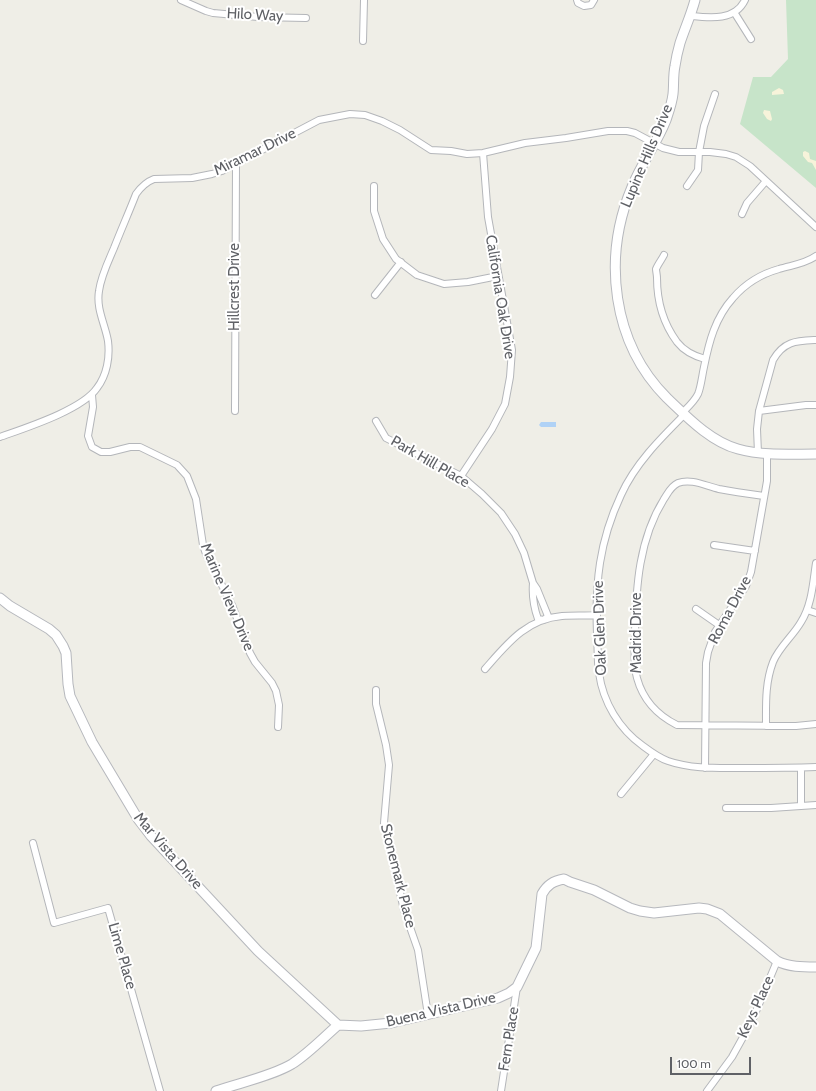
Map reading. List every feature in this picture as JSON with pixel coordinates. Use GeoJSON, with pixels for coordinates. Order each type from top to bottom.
{"type":"FeatureCollection","features":[{"type":"Feature","properties":{"kind":"street","name":"Hilo Way"},"geometry":{"type":"LineString","coordinates":[[181,0],[213,13],[258,17],[306,18]]}},
{"type":"Feature","properties":{"kind":"street"},"geometry":{"type":"LineString","coordinates":[[363,42],[364,0]]}},
{"type":"Feature","properties":{"kind":"street"},"geometry":{"type":"LineString","coordinates":[[577,0],[578,3],[584,6],[591,5],[594,0]]}},
{"type":"Feature","properties":{"kind":"street","name":"Lupine Hills Drive"},"geometry":{"type":"LineString","coordinates":[[695,0],[691,16],[678,50],[674,69],[673,93],[670,108],[665,122],[632,187],[622,214],[617,244],[617,293],[619,311],[624,330],[634,353],[654,385],[683,414],[710,437],[736,449],[762,453],[816,454]]}},
{"type":"Feature","properties":{"kind":"street"},"geometry":{"type":"LineString","coordinates":[[691,16],[720,18],[734,12],[745,0]]}},
{"type":"Feature","properties":{"kind":"street"},"geometry":{"type":"LineString","coordinates":[[734,12],[751,40]]}},
{"type":"Feature","properties":{"kind":"street"},"geometry":{"type":"LineString","coordinates":[[687,186],[698,170],[699,152],[704,126],[715,94]]}},
{"type":"Feature","properties":{"kind":"street","name":"Miramar Drive"},"geometry":{"type":"LineString","coordinates":[[0,437],[35,425],[71,408],[92,395],[98,387],[107,368],[108,358],[108,341],[99,308],[99,292],[104,271],[136,194],[140,189],[149,181],[154,179],[192,178],[222,171],[319,120],[350,114],[364,115],[382,121],[431,150],[451,151],[467,154],[483,153],[525,143],[608,131],[626,131],[635,133],[663,148],[679,152],[710,152],[726,154],[736,158],[750,166],[816,227]]}},
{"type":"Feature","properties":{"kind":"street","name":"California Oak Drive"},"geometry":{"type":"LineString","coordinates":[[461,476],[492,429],[505,404],[510,377],[512,350],[488,217],[483,153]]}},
{"type":"Feature","properties":{"kind":"street","name":"Hillcrest Drive"},"geometry":{"type":"LineString","coordinates":[[235,411],[236,163]]}},
{"type":"Feature","properties":{"kind":"street"},"geometry":{"type":"LineString","coordinates":[[742,214],[747,203],[766,181]]}},
{"type":"Feature","properties":{"kind":"street"},"geometry":{"type":"LineString","coordinates":[[374,186],[374,211],[383,239],[396,259],[417,275],[444,284],[468,282],[498,276]]}},
{"type":"Feature","properties":{"kind":"street"},"geometry":{"type":"LineString","coordinates":[[664,255],[656,268],[660,306],[666,322],[677,343],[687,352],[705,359]]}},
{"type":"Feature","properties":{"kind":"street","name":"Oak Glen Drive"},"geometry":{"type":"LineString","coordinates":[[816,256],[797,265],[779,269],[763,275],[744,287],[732,299],[721,314],[713,330],[698,393],[693,403],[655,445],[633,473],[621,495],[606,533],[600,559],[596,595],[599,673],[606,701],[619,723],[633,739],[654,754],[668,761],[705,768],[816,767]]}},
{"type":"Feature","properties":{"kind":"street"},"geometry":{"type":"LineString","coordinates":[[375,295],[401,262]]}},
{"type":"Feature","properties":{"kind":"street","name":"Roma Drive"},"geometry":{"type":"LineString","coordinates":[[705,768],[706,663],[708,652],[719,625],[746,586],[751,572],[767,481],[757,429],[759,411],[776,354],[788,344],[796,341],[816,340]]}},
{"type":"Feature","properties":{"kind":"street","name":"Marine View Drive"},"geometry":{"type":"LineString","coordinates":[[92,395],[93,407],[88,436],[92,447],[101,452],[110,452],[130,447],[140,447],[178,465],[187,476],[196,499],[203,547],[232,605],[250,653],[255,662],[272,683],[276,691],[279,705],[278,727]]}},
{"type":"Feature","properties":{"kind":"street"},"geometry":{"type":"LineString","coordinates":[[759,411],[816,405]]}},
{"type":"Feature","properties":{"kind":"street","name":"Park Hill Place"},"geometry":{"type":"LineString","coordinates":[[376,421],[386,438],[461,476],[501,513],[515,534],[524,554],[533,583],[548,616],[541,620]]}},
{"type":"Feature","properties":{"kind":"street","name":"Madrid Drive"},"geometry":{"type":"LineString","coordinates":[[764,496],[718,489],[692,481],[683,481],[672,486],[655,513],[645,541],[639,567],[636,599],[634,665],[636,677],[650,706],[664,718],[677,725],[766,726],[816,724]]}},
{"type":"Feature","properties":{"kind":"street"},"geometry":{"type":"LineString","coordinates":[[714,545],[754,551]]}},
{"type":"Feature","properties":{"kind":"street"},"geometry":{"type":"LineString","coordinates":[[766,726],[766,688],[768,679],[774,660],[784,644],[792,636],[802,621],[807,610],[816,563]]}},
{"type":"Feature","properties":{"kind":"street"},"geometry":{"type":"LineString","coordinates":[[533,583],[532,591],[535,611],[541,620]]}},
{"type":"Feature","properties":{"kind":"street","name":"Mar Vista Drive"},"geometry":{"type":"LineString","coordinates":[[0,598],[10,606],[49,629],[56,635],[63,646],[66,653],[70,696],[92,742],[138,819],[156,841],[258,951],[338,1026]]}},
{"type":"Feature","properties":{"kind":"street"},"geometry":{"type":"LineString","coordinates":[[696,609],[719,625]]}},
{"type":"Feature","properties":{"kind":"street"},"geometry":{"type":"LineString","coordinates":[[807,610],[816,613]]}},
{"type":"Feature","properties":{"kind":"street"},"geometry":{"type":"LineString","coordinates":[[485,669],[514,636],[526,627],[541,620],[562,616],[597,615]]}},
{"type":"Feature","properties":{"kind":"street","name":"Stonemark Place"},"geometry":{"type":"LineString","coordinates":[[376,690],[376,704],[386,745],[389,765],[389,779],[384,808],[384,823],[404,910],[418,950],[428,1015]]}},
{"type":"Feature","properties":{"kind":"street"},"geometry":{"type":"LineString","coordinates":[[621,794],[654,754]]}},
{"type":"Feature","properties":{"kind":"street"},"geometry":{"type":"LineString","coordinates":[[801,768],[801,806]]}},
{"type":"Feature","properties":{"kind":"street"},"geometry":{"type":"LineString","coordinates":[[726,808],[771,808],[816,805]]}},
{"type":"Feature","properties":{"kind":"street","name":"Lime Place"},"geometry":{"type":"LineString","coordinates":[[33,843],[54,923],[108,908],[160,1091]]}},
{"type":"Feature","properties":{"kind":"street"},"geometry":{"type":"LineString","coordinates":[[517,987],[536,948],[542,894],[545,887],[554,881],[564,879],[594,890],[630,908],[640,911],[654,913],[699,908],[707,909],[720,914],[777,961],[795,967],[816,967]]}},
{"type":"Feature","properties":{"kind":"street","name":"Keys Place"},"geometry":{"type":"LineString","coordinates":[[707,1091],[732,1057],[752,1022],[777,961]]}},
{"type":"Feature","properties":{"kind":"street","name":"Buena Vista Drive"},"geometry":{"type":"LineString","coordinates":[[338,1026],[361,1026],[391,1023],[428,1015],[498,998],[517,987]]}},
{"type":"Feature","properties":{"kind":"street","name":"Fern Place"},"geometry":{"type":"LineString","coordinates":[[501,1091],[517,987]]}},
{"type":"Feature","properties":{"kind":"street"},"geometry":{"type":"LineString","coordinates":[[216,1091],[239,1088],[292,1064],[338,1026]]}},
{"type":"Feature","properties":{"kind":"green space"},"geometry":{"type":"Polygon","coordinates":[[[786,0],[816,0],[816,188],[740,124],[753,77],[771,77],[788,59],[786,0]]]}},
{"type":"Feature","properties":{"kind":"sand"},"geometry":{"type":"Polygon","coordinates":[[[779,88],[783,90],[784,94],[772,95],[772,92],[779,88]]]}},
{"type":"Feature","properties":{"kind":"sand"},"geometry":{"type":"Polygon","coordinates":[[[764,110],[770,111],[771,121],[767,119],[763,113],[764,110]]]}},
{"type":"Feature","properties":{"kind":"sand"},"geometry":{"type":"Polygon","coordinates":[[[805,151],[809,153],[810,159],[816,161],[816,170],[812,163],[808,162],[803,156],[803,152],[805,151]]]}},
{"type":"Feature","properties":{"kind":"water"},"geometry":{"type":"Polygon","coordinates":[[[541,422],[556,422],[556,427],[541,427],[539,425],[541,422]]]}}]}
